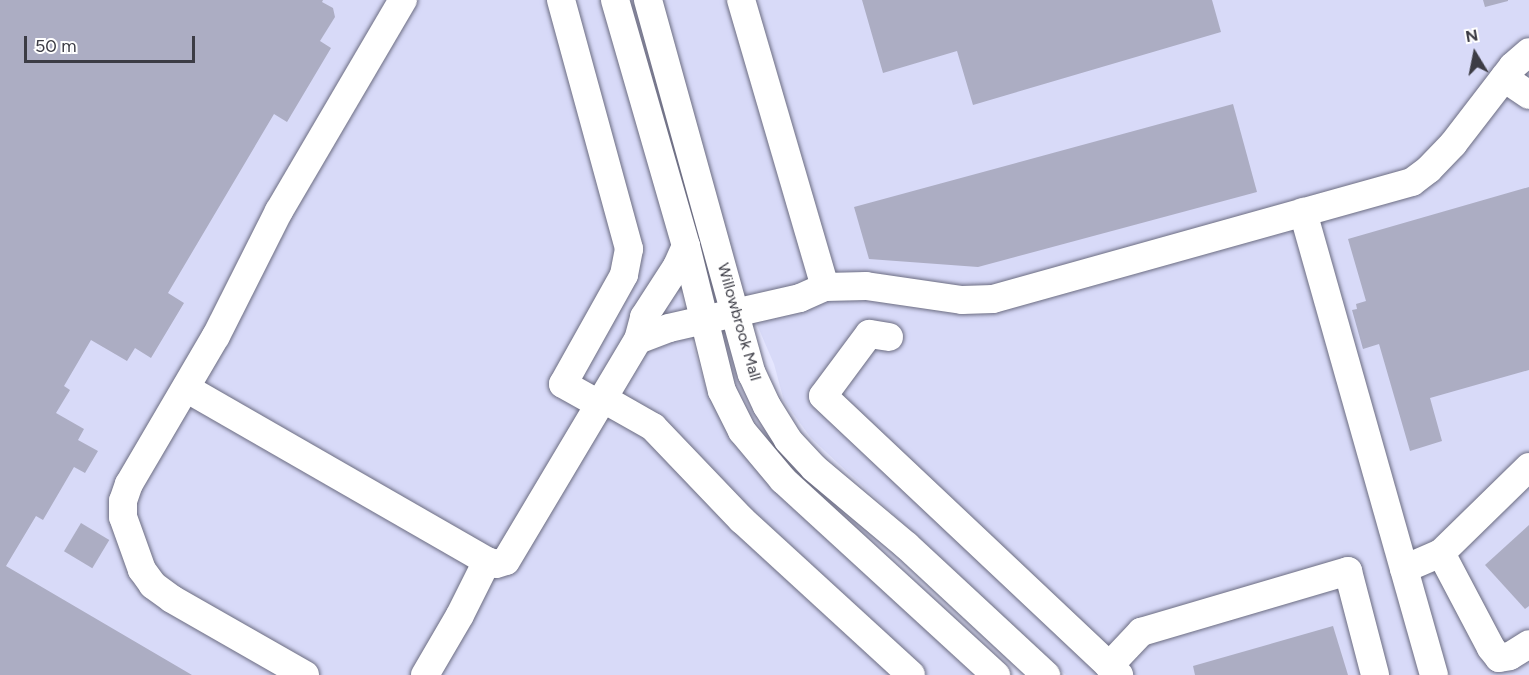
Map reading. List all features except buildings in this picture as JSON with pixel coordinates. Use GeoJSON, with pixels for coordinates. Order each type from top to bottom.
{"type":"FeatureCollection","features":[{"type":"Feature","properties":{"kind":"street"},"geometry":{"type":"LineString","coordinates":[[305,675],[172,599],[153,585],[142,570],[123,518],[123,501],[129,484],[216,336],[279,211],[403,0]]}},
{"type":"Feature","properties":{"kind":"street"},"geometry":{"type":"LineString","coordinates":[[561,0],[629,249],[624,275],[563,384],[653,427],[742,520],[911,675]]}},
{"type":"Feature","properties":{"kind":"street","name":"Willowbrook Mall"},"geometry":{"type":"LineString","coordinates":[[615,0],[686,246],[722,391],[742,431],[783,480],[996,675]]}},
{"type":"Feature","properties":{"kind":"street","name":"Willowbrook Mall"},"geometry":{"type":"LineString","coordinates":[[648,0],[752,374],[788,440],[838,490],[907,546],[1046,675]]}},
{"type":"Feature","properties":{"kind":"street"},"geometry":{"type":"LineString","coordinates":[[741,0],[825,288]]}},
{"type":"Feature","properties":{"kind":"street"},"geometry":{"type":"LineString","coordinates":[[638,340],[669,328],[736,315],[801,298],[825,288],[866,286],[952,299],[993,299],[1412,182],[1429,170],[1453,144],[1504,78],[1529,52]]}},
{"type":"Feature","properties":{"kind":"street"},"geometry":{"type":"LineString","coordinates":[[1504,78],[1529,95]]}},
{"type":"Feature","properties":{"kind":"street"},"geometry":{"type":"LineString","coordinates":[[1303,212],[1434,675]]}},
{"type":"Feature","properties":{"kind":"street"},"geometry":{"type":"LineString","coordinates":[[186,388],[487,561],[496,564],[506,561],[638,340],[644,317],[677,266],[686,246]]}},
{"type":"Feature","properties":{"kind":"street"},"geometry":{"type":"LineString","coordinates":[[889,337],[869,334],[823,396],[1114,670],[1141,632],[1348,571],[1376,675]]}},
{"type":"Feature","properties":{"kind":"street"},"geometry":{"type":"LineString","coordinates":[[1404,569],[1441,553],[1529,467]]}},
{"type":"Feature","properties":{"kind":"street"},"geometry":{"type":"LineString","coordinates":[[1441,553],[1491,648],[1499,658],[1510,656],[1529,644]]}},
{"type":"Feature","properties":{"kind":"street"},"geometry":{"type":"LineString","coordinates":[[425,675],[460,615],[487,561]]}},
{"type":"Feature","properties":{"kind":"shaded area"},"geometry":{"type":"Polygon","coordinates":[[[0,0],[602,0],[668,228],[688,331],[709,397],[731,438],[980,675],[0,675],[0,0]]]}},
{"type":"Feature","properties":{"kind":"shaded area"},"geometry":{"type":"Polygon","coordinates":[[[655,0],[1529,0],[1529,675],[1066,675],[811,438],[784,401],[774,364],[736,276],[655,0]]]}}]}
